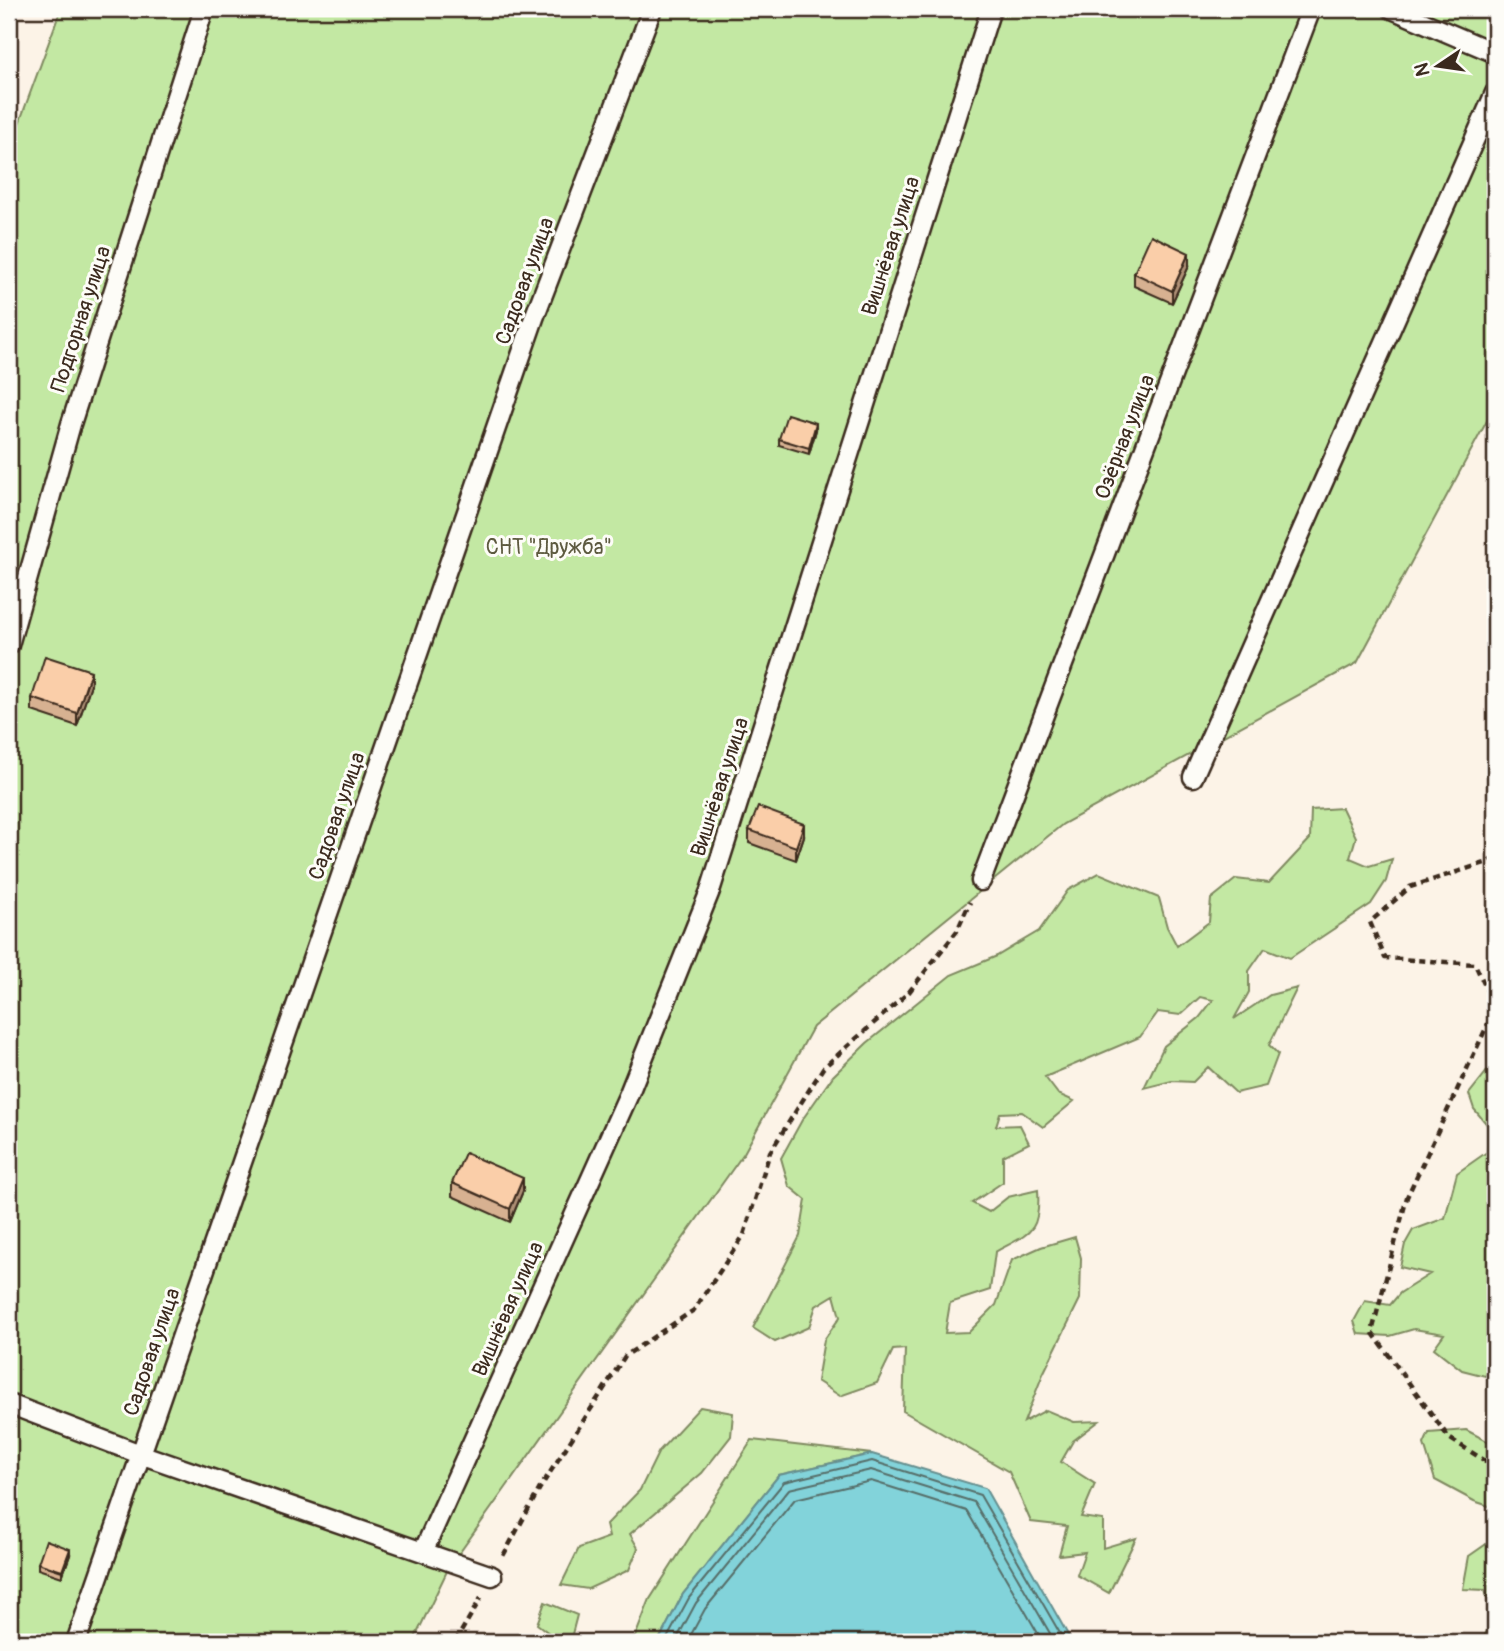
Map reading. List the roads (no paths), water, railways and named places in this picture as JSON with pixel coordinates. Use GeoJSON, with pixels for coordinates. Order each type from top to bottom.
{"type":"FeatureCollection","features":[{"type":"Feature","properties":{"kind":"lane","name":"Подгорная улица"},"geometry":{"type":"LineString","coordinates":[[9,645],[71,424],[204,9]]}},
{"type":"Feature","properties":{"kind":"lane","name":"Садовая улица"},"geometry":{"type":"LineString","coordinates":[[76,1642],[534,318],[652,9]]}},
{"type":"Feature","properties":{"kind":"lane","name":"Вишнёвая улица"},"geometry":{"type":"LineString","coordinates":[[424,1552],[628,1096],[710,891],[991,9]]}},
{"type":"Feature","properties":{"kind":"lane","name":"Озёрная улица"},"geometry":{"type":"LineString","coordinates":[[981,881],[1311,9]]}},
{"type":"Feature","properties":{"kind":"lane"},"geometry":{"type":"LineString","coordinates":[[1392,9],[1495,52]]}},
{"type":"Feature","properties":{"kind":"lane"},"geometry":{"type":"LineString","coordinates":[[1193,777],[1495,93]]}},
{"type":"Feature","properties":{"kind":"lane"},"geometry":{"type":"LineString","coordinates":[[9,1404],[141,1454],[492,1576]]}},
{"type":"Feature","properties":{"kind":"water"},"geometry":{"type":"Polygon","coordinates":[[[872,1454],[985,1488],[1072,1642],[658,1642],[683,1594],[779,1475],[872,1454]]]}},
{"type":"Feature","properties":{"kind":"park label","name":"СНТ \"Дружба\""},"geometry":{"type":"Point","coordinates":[549,547]}}]}
